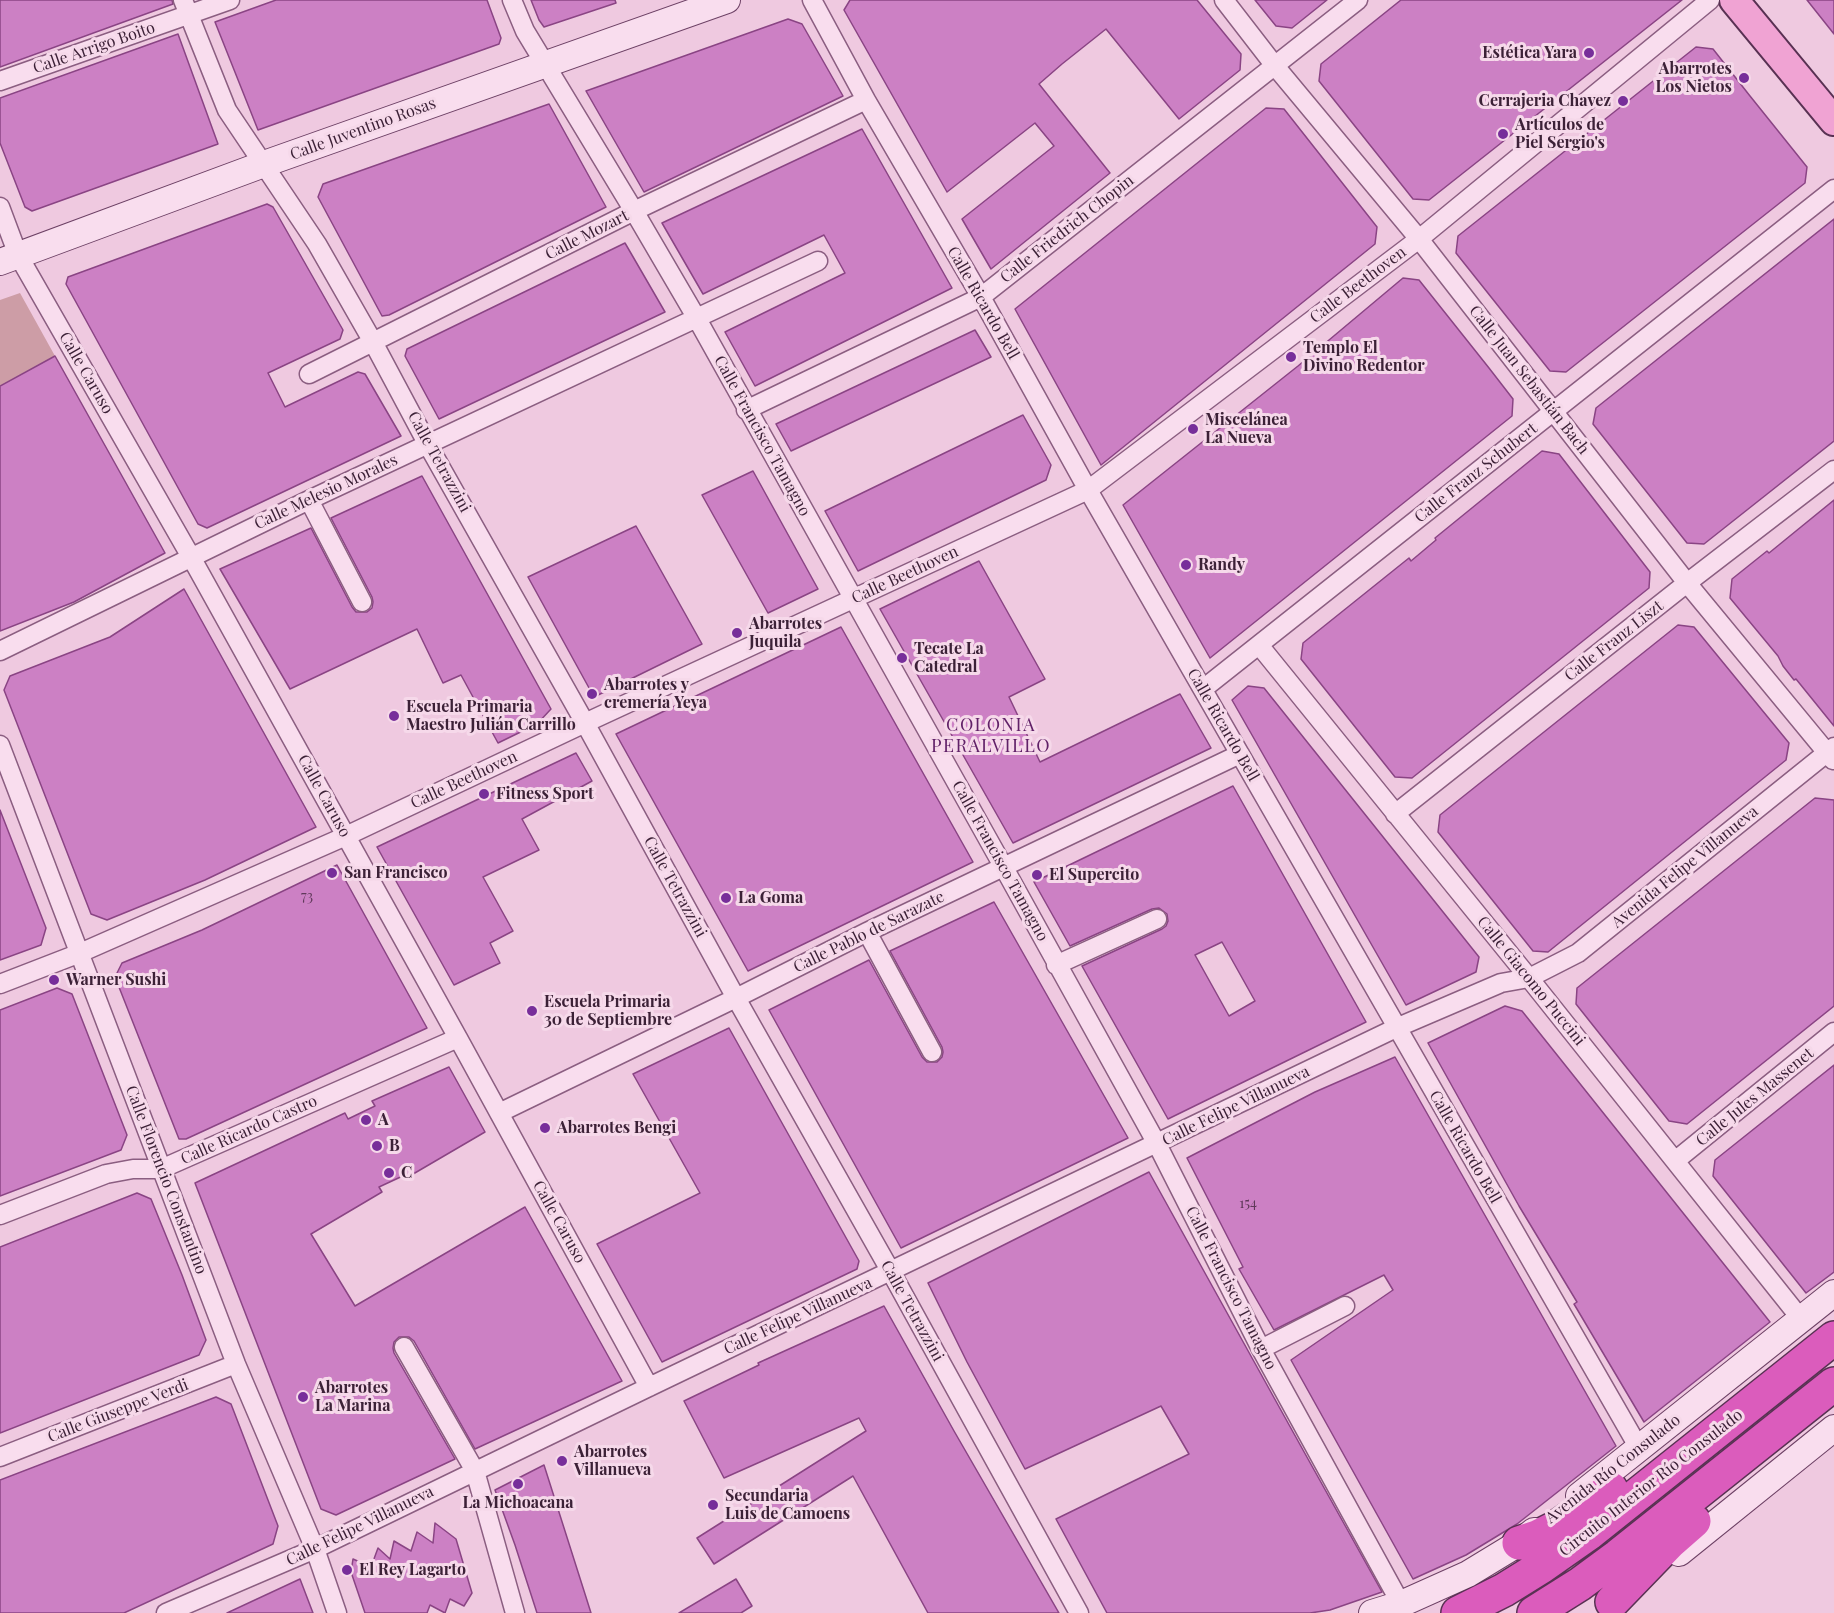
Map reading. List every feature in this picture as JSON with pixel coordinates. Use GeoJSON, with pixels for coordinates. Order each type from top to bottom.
{"type":"FeatureCollection","features":[{"type":"Feature","properties":{"kind":"highway","name":"Circuito Interior Río Consulado"},"geometry":{"type":"LineString","coordinates":[[1458,1613],[1504,1590],[1588,1534],[1834,1338]]}},
{"type":"Feature","properties":{"kind":"highway"},"geometry":{"type":"LineString","coordinates":[[1534,1613],[1580,1584],[1618,1556],[1834,1384]]}},
{"type":"Feature","properties":{"kind":"highway"},"geometry":{"type":"LineString","coordinates":[[1519,1543],[1537,1537],[1575,1516],[1668,1448],[1741,1412]]}},
{"type":"Feature","properties":{"kind":"highway"},"geometry":{"type":"LineString","coordinates":[[1604,1607],[1670,1542],[1750,1471],[1780,1427]]}},
{"type":"Feature","properties":{"kind":"main road","name":"Calle Juventino Rosas"},"geometry":{"type":"LineString","coordinates":[[9,258],[264,164],[727,0]]}},
{"type":"Feature","properties":{"kind":"main road"},"geometry":{"type":"LineString","coordinates":[[1734,0],[1834,121]]}},
{"type":"Feature","properties":{"kind":"main road","name":"Avenida Río Consulado"},"geometry":{"type":"LineString","coordinates":[[1372,1613],[1401,1604],[1467,1574],[1519,1543],[1834,1293]]}},
{"type":"Feature","properties":{"kind":"main road"},"geometry":{"type":"LineString","coordinates":[[1604,1607],[1690,1545],[1834,1428]]}},
{"type":"Feature","properties":{"kind":"street","name":"Calle Arrigo Boito"},"geometry":{"type":"LineString","coordinates":[[0,81],[186,8],[230,0]]}},
{"type":"Feature","properties":{"kind":"street","name":"Calle Francisco Tamagno"},"geometry":{"type":"LineString","coordinates":[[513,0],[525,31],[696,317],[746,410],[855,598],[1004,866],[1056,965],[1157,1144],[1261,1349],[1401,1604]]}},
{"type":"Feature","properties":{"kind":"street","name":"Calle Ricardo Bell"},"geometry":{"type":"LineString","coordinates":[[812,0],[866,100],[981,297],[1088,490],[1639,1448]]}},
{"type":"Feature","properties":{"kind":"street","name":"Calle Juan Sebastián Bach"},"geometry":{"type":"LineString","coordinates":[[1224,0],[1275,66],[1419,239],[1687,583],[1832,754]]}},
{"type":"Feature","properties":{"kind":"street","name":"Calle Friedrich Chopin"},"geometry":{"type":"LineString","coordinates":[[746,410],[981,297],[1358,0]]}},
{"type":"Feature","properties":{"kind":"street","name":"Calle Beethoven"},"geometry":{"type":"LineString","coordinates":[[0,984],[80,953],[346,836],[1088,490],[1419,239],[1710,0]]}},
{"type":"Feature","properties":{"kind":"street","name":"Calle Tetrazzini"},"geometry":{"type":"LineString","coordinates":[[186,8],[227,110],[317,244],[373,342],[428,445],[891,1272],[1079,1613]]}},
{"type":"Feature","properties":{"kind":"street","name":"Calle Mozart"},"geometry":{"type":"LineString","coordinates":[[309,374],[634,211],[866,100]]}},
{"type":"Feature","properties":{"kind":"street","name":"Calle Franz Schubert"},"geometry":{"type":"LineString","coordinates":[[1203,689],[1834,189]]}},
{"type":"Feature","properties":{"kind":"street","name":"Calle Caruso"},"geometry":{"type":"LineString","coordinates":[[0,207],[9,258],[191,557],[649,1387]]}},
{"type":"Feature","properties":{"kind":"street","name":"Calle Melesio Morales"},"geometry":{"type":"LineString","coordinates":[[0,651],[309,500],[818,261]]}},
{"type":"Feature","properties":{"kind":"street","name":"Calle Franz Liszt"},"geometry":{"type":"LineString","coordinates":[[1395,814],[1834,470]]}},
{"type":"Feature","properties":{"kind":"street"},"geometry":{"type":"LineString","coordinates":[[309,500],[362,602]]}},
{"type":"Feature","properties":{"kind":"street","name":"Calle Giacomo Puccini"},"geometry":{"type":"LineString","coordinates":[[1259,645],[1801,1319]]}},
{"type":"Feature","properties":{"kind":"street","name":"Calle Florencio Constantino"},"geometry":{"type":"LineString","coordinates":[[0,748],[236,1364],[315,1550],[337,1613]]}},
{"type":"Feature","properties":{"kind":"street","name":"Calle Pablo de Sarazate"},"geometry":{"type":"LineString","coordinates":[[499,1113],[867,932],[1240,754]]}},
{"type":"Feature","properties":{"kind":"street","name":"Avenida Felipe Villanueva"},"geometry":{"type":"LineString","coordinates":[[1529,978],[1578,953],[1832,754]]}},
{"type":"Feature","properties":{"kind":"street"},"geometry":{"type":"LineString","coordinates":[[1056,965],[1157,919]]}},
{"type":"Feature","properties":{"kind":"street"},"geometry":{"type":"LineString","coordinates":[[867,932],[932,1052]]}},
{"type":"Feature","properties":{"kind":"street","name":"Calle Felipe Villanueva"},"geometry":{"type":"LineString","coordinates":[[166,1613],[315,1550],[1396,1028],[1501,983],[1529,978]]}},
{"type":"Feature","properties":{"kind":"street","name":"Calle Jules Massenet"},"geometry":{"type":"LineString","coordinates":[[1675,1161],[1834,1032]]}},
{"type":"Feature","properties":{"kind":"street","name":"Calle Ricardo Castro"},"geometry":{"type":"LineString","coordinates":[[0,1215],[106,1174],[133,1169],[161,1169],[458,1038]]}},
{"type":"Feature","properties":{"kind":"street"},"geometry":{"type":"LineString","coordinates":[[1261,1349],[1345,1306]]}},
{"type":"Feature","properties":{"kind":"street"},"geometry":{"type":"LineString","coordinates":[[404,1347],[475,1471],[515,1613]]}},
{"type":"Feature","properties":{"kind":"street","name":"Calle Giuseppe Verdi"},"geometry":{"type":"LineString","coordinates":[[0,1457],[236,1364]]}},
{"type":"Feature","properties":{"kind":"shaded area"},"geometry":{"type":"Polygon","coordinates":[[[20,293],[55,356],[0,386],[0,300],[20,293]]]}},
{"type":"Feature","properties":{"kind":"building"},"geometry":{"type":"Polygon","coordinates":[[[0,0],[172,0],[173,4],[0,67],[0,0]]]}},
{"type":"Feature","properties":{"kind":"building"},"geometry":{"type":"Polygon","coordinates":[[[276,0],[487,0],[501,38],[499,44],[258,130],[215,22],[276,0]]]}},
{"type":"Feature","properties":{"kind":"building"},"geometry":{"type":"Polygon","coordinates":[[[531,0],[615,0],[616,3],[544,27],[531,0]]]}},
{"type":"Feature","properties":{"kind":"building"},"geometry":{"type":"Polygon","coordinates":[[[850,0],[1197,0],[1241,54],[1240,70],[1179,119],[1106,29],[1062,64],[1039,84],[1110,173],[991,269],[962,219],[1054,146],[1035,123],[947,192],[844,10],[850,0]]]}},
{"type":"Feature","properties":{"kind":"building"},"geometry":{"type":"Polygon","coordinates":[[[1255,0],[1327,0],[1292,28],[1276,26],[1255,0]]]}},
{"type":"Feature","properties":{"kind":"building"},"geometry":{"type":"Polygon","coordinates":[[[1401,0],[1682,0],[1429,200],[1413,199],[1319,81],[1321,64],[1401,0]]]}},
{"type":"Feature","properties":{"kind":"building"},"geometry":{"type":"Polygon","coordinates":[[[1807,0],[1834,0],[1834,34],[1807,0]]]}},
{"type":"Feature","properties":{"kind":"building"},"geometry":{"type":"Polygon","coordinates":[[[788,19],[802,24],[843,96],[644,192],[586,91],[788,19]]]}},
{"type":"Feature","properties":{"kind":"building"},"geometry":{"type":"Polygon","coordinates":[[[178,34],[218,144],[32,211],[25,207],[0,143],[0,98],[178,34]]]}},
{"type":"Feature","properties":{"kind":"building"},"geometry":{"type":"Polygon","coordinates":[[[1696,47],[1713,49],[1807,167],[1805,183],[1566,372],[1550,371],[1456,253],[1458,236],[1696,47]]]}},
{"type":"Feature","properties":{"kind":"building"},"geometry":{"type":"Polygon","coordinates":[[[549,104],[606,207],[389,315],[382,316],[318,197],[323,184],[549,104]]]}},
{"type":"Feature","properties":{"kind":"building"},"geometry":{"type":"Polygon","coordinates":[[[1266,108],[1284,109],[1377,227],[1375,244],[1101,465],[1015,309],[1266,108]]]}},
{"type":"Feature","properties":{"kind":"building"},"geometry":{"type":"Polygon","coordinates":[[[862,129],[952,288],[755,386],[725,332],[845,273],[824,235],[703,294],[662,223],[862,129]]]}},
{"type":"Feature","properties":{"kind":"building"},"geometry":{"type":"Polygon","coordinates":[[[267,204],[273,207],[343,330],[340,339],[268,373],[285,407],[358,372],[365,374],[401,436],[207,528],[198,524],[66,284],[68,277],[267,204]]]}},
{"type":"Feature","properties":{"kind":"building"},"geometry":{"type":"Polygon","coordinates":[[[1834,219],[1834,441],[1704,544],[1687,543],[1593,424],[1596,408],[1834,219]]]}},
{"type":"Feature","properties":{"kind":"building"},"geometry":{"type":"Polygon","coordinates":[[[625,243],[665,312],[439,419],[405,356],[407,349],[625,243]]]}},
{"type":"Feature","properties":{"kind":"building"},"geometry":{"type":"Polygon","coordinates":[[[1403,278],[1419,280],[1489,368],[1513,399],[1512,416],[1210,658],[1123,505],[1298,366],[1403,278]]]}},
{"type":"Feature","properties":{"kind":"building"},"geometry":{"type":"Polygon","coordinates":[[[975,330],[991,357],[791,451],[776,424],[975,330]]]}},
{"type":"Feature","properties":{"kind":"building"},"geometry":{"type":"Polygon","coordinates":[[[55,356],[165,553],[74,602],[0,631],[0,386],[55,356]]]}},
{"type":"Feature","properties":{"kind":"building"},"geometry":{"type":"Polygon","coordinates":[[[1023,415],[1051,465],[1046,480],[858,571],[825,511],[1023,415]]]}},
{"type":"Feature","properties":{"kind":"building"},"geometry":{"type":"Polygon","coordinates":[[[1542,451],[1559,454],[1650,572],[1649,588],[1412,778],[1395,777],[1301,659],[1303,643],[1409,558],[1411,561],[1436,540],[1435,538],[1542,451]]]}},
{"type":"Feature","properties":{"kind":"building"},"geometry":{"type":"Polygon","coordinates":[[[753,471],[818,589],[768,613],[702,495],[753,471]]]}},
{"type":"Feature","properties":{"kind":"building"},"geometry":{"type":"Polygon","coordinates":[[[422,476],[551,709],[537,724],[498,743],[461,675],[443,683],[417,629],[290,689],[220,569],[311,528],[352,607],[356,612],[367,612],[372,608],[372,597],[331,518],[422,476]]]}},
{"type":"Feature","properties":{"kind":"building"},"geometry":{"type":"Polygon","coordinates":[[[1834,500],[1834,726],[1796,679],[1794,680],[1778,656],[1730,598],[1732,579],[1767,551],[1769,553],[1834,500]]]}},
{"type":"Feature","properties":{"kind":"building"},"geometry":{"type":"Polygon","coordinates":[[[636,526],[702,644],[594,697],[528,577],[636,526]]]}},
{"type":"Feature","properties":{"kind":"building"},"geometry":{"type":"Polygon","coordinates":[[[979,561],[1045,679],[1009,697],[1040,762],[1180,694],[1211,748],[1013,843],[880,609],[979,561]]]}},
{"type":"Feature","properties":{"kind":"building"},"geometry":{"type":"Polygon","coordinates":[[[184,589],[316,827],[205,880],[107,920],[91,914],[4,690],[10,676],[110,637],[184,589]]]}},
{"type":"Feature","properties":{"kind":"building"},"geometry":{"type":"Polygon","coordinates":[[[1678,625],[1694,627],[1789,743],[1786,760],[1548,952],[1533,951],[1438,832],[1440,815],[1678,625]]]}},
{"type":"Feature","properties":{"kind":"building"},"geometry":{"type":"Polygon","coordinates":[[[841,627],[973,862],[748,971],[616,734],[841,627]]]}},
{"type":"Feature","properties":{"kind":"building"},"geometry":{"type":"Polygon","coordinates":[[[1248,686],[1264,688],[1479,957],[1476,972],[1406,1005],[1232,700],[1248,686]]]}},
{"type":"Feature","properties":{"kind":"building"},"geometry":{"type":"Polygon","coordinates":[[[576,753],[592,781],[522,819],[539,850],[483,877],[513,931],[490,943],[500,963],[454,985],[377,847],[576,753]]]}},
{"type":"Feature","properties":{"kind":"building"},"geometry":{"type":"Polygon","coordinates":[[[1233,786],[1366,1022],[1168,1119],[1082,966],[1162,929],[1168,921],[1167,914],[1159,908],[1152,909],[1070,946],[1034,882],[1233,786]],[[1222,942],[1195,955],[1229,1016],[1255,1001],[1222,942]]]}},
{"type":"Feature","properties":{"kind":"building"},"geometry":{"type":"Polygon","coordinates":[[[1815,798],[1834,800],[1834,1006],[1687,1124],[1669,1121],[1576,1004],[1577,988],[1815,798]]]}},
{"type":"Feature","properties":{"kind":"building"},"geometry":{"type":"Polygon","coordinates":[[[0,810],[46,928],[41,945],[0,960],[0,810]]]}},
{"type":"Feature","properties":{"kind":"building"},"geometry":{"type":"Polygon","coordinates":[[[337,865],[427,1028],[186,1139],[179,1139],[115,977],[122,963],[202,930],[337,865]]]}},
{"type":"Feature","properties":{"kind":"building"},"geometry":{"type":"Polygon","coordinates":[[[994,902],[1128,1138],[901,1248],[769,1010],[869,960],[922,1057],[927,1062],[937,1062],[942,1057],[942,1047],[890,951],[994,902]]]}},
{"type":"Feature","properties":{"kind":"building"},"geometry":{"type":"Polygon","coordinates":[[[57,988],[72,994],[127,1135],[121,1150],[0,1196],[0,1010],[57,988]]]}},
{"type":"Feature","properties":{"kind":"building"},"geometry":{"type":"Polygon","coordinates":[[[1505,1006],[1522,1011],[1770,1322],[1644,1422],[1574,1304],[1577,1302],[1519,1206],[1428,1043],[1505,1006]]]}},
{"type":"Feature","properties":{"kind":"building"},"geometry":{"type":"Polygon","coordinates":[[[729,1028],[859,1261],[857,1269],[662,1362],[597,1244],[700,1193],[633,1074],[729,1028]]]}},
{"type":"Feature","properties":{"kind":"building"},"geometry":{"type":"Polygon","coordinates":[[[1395,1057],[1616,1446],[1517,1524],[1466,1555],[1413,1579],[1291,1360],[1393,1290],[1384,1275],[1274,1330],[1239,1269],[1243,1267],[1187,1158],[1315,1092],[1395,1057]]]}},
{"type":"Feature","properties":{"kind":"building"},"geometry":{"type":"Polygon","coordinates":[[[1834,1065],[1834,1272],[1806,1293],[1713,1176],[1715,1160],[1834,1065]]]}},
{"type":"Feature","properties":{"kind":"building"},"geometry":{"type":"Polygon","coordinates":[[[449,1067],[485,1132],[408,1177],[407,1174],[379,1187],[382,1192],[311,1234],[355,1306],[525,1207],[622,1381],[475,1449],[414,1341],[409,1337],[399,1337],[394,1342],[394,1353],[455,1459],[336,1515],[321,1509],[195,1183],[345,1113],[348,1119],[375,1106],[372,1101],[449,1067]]]}},
{"type":"Feature","properties":{"kind":"building"},"geometry":{"type":"Polygon","coordinates":[[[1149,1172],[1382,1592],[1330,1610],[1310,1613],[1107,1613],[1056,1519],[1189,1454],[1161,1406],[1025,1469],[967,1362],[928,1283],[1149,1172]]]}},
{"type":"Feature","properties":{"kind":"building"},"geometry":{"type":"Polygon","coordinates":[[[137,1193],[151,1199],[182,1275],[206,1340],[199,1355],[0,1433],[0,1247],[137,1193]]]}},
{"type":"Feature","properties":{"kind":"building"},"geometry":{"type":"Polygon","coordinates":[[[884,1306],[1059,1613],[928,1613],[853,1476],[714,1564],[697,1538],[866,1431],[859,1418],[724,1478],[684,1401],[759,1365],[758,1363],[884,1306]]]}},
{"type":"Feature","properties":{"kind":"building"},"geometry":{"type":"Polygon","coordinates":[[[216,1397],[231,1404],[278,1526],[273,1544],[124,1613],[0,1613],[0,1480],[216,1397]]]}},
{"type":"Feature","properties":{"kind":"building"},"geometry":{"type":"Polygon","coordinates":[[[544,1465],[591,1613],[537,1613],[495,1490],[544,1465]]]}},
{"type":"Feature","properties":{"kind":"building"},"geometry":{"type":"Polygon","coordinates":[[[435,1523],[456,1539],[472,1593],[464,1606],[450,1599],[445,1613],[430,1605],[427,1613],[365,1613],[351,1572],[353,1559],[371,1567],[378,1548],[390,1559],[394,1541],[411,1551],[417,1532],[433,1543],[435,1523]]]}},
{"type":"Feature","properties":{"kind":"building"},"geometry":{"type":"Polygon","coordinates":[[[300,1579],[313,1613],[227,1613],[300,1579]]]}},
{"type":"Feature","properties":{"kind":"building"},"geometry":{"type":"Polygon","coordinates":[[[736,1579],[752,1606],[741,1613],[679,1613],[736,1579]]]}},
{"type":"Feature","properties":{"kind":"place","name":"Estética Yara"},"geometry":{"type":"Point","coordinates":[1589,53]}},
{"type":"Feature","properties":{"kind":"place","name":"Abarrotes Los Nietos"},"geometry":{"type":"Point","coordinates":[1744,78]}},
{"type":"Feature","properties":{"kind":"place","name":"Cerrajeria Chavez"},"geometry":{"type":"Point","coordinates":[1623,101]}},
{"type":"Feature","properties":{"kind":"place","name":"Artículos de Piel Sergio's"},"geometry":{"type":"Point","coordinates":[1503,134]}},
{"type":"Feature","properties":{"kind":"place","name":"Templo El Divino Redentor"},"geometry":{"type":"Point","coordinates":[1291,357]}},
{"type":"Feature","properties":{"kind":"place","name":"Miscelánea La Nueva"},"geometry":{"type":"Point","coordinates":[1193,429]}},
{"type":"Feature","properties":{"kind":"place","name":"Randy"},"geometry":{"type":"Point","coordinates":[1186,565]}},
{"type":"Feature","properties":{"kind":"place","name":"Abarrotes Juquila"},"geometry":{"type":"Point","coordinates":[737,633]}},
{"type":"Feature","properties":{"kind":"place","name":"Tecate La Catedral"},"geometry":{"type":"Point","coordinates":[902,658]}},
{"type":"Feature","properties":{"kind":"place","name":"Abarrotes y cremería Yeya"},"geometry":{"type":"Point","coordinates":[592,694]}},
{"type":"Feature","properties":{"kind":"place","name":"Escuela Primaria Maestro Julián Carrillo"},"geometry":{"type":"Point","coordinates":[394,716]}},
{"type":"Feature","properties":{"kind":"place","name":"Fitness Sport"},"geometry":{"type":"Point","coordinates":[484,794]}},
{"type":"Feature","properties":{"kind":"place","name":"San Francisco"},"geometry":{"type":"Point","coordinates":[332,873]}},
{"type":"Feature","properties":{"kind":"place","name":"El Supercito"},"geometry":{"type":"Point","coordinates":[1037,875]}},
{"type":"Feature","properties":{"kind":"place","name":"La Goma"},"geometry":{"type":"Point","coordinates":[726,898]}},
{"type":"Feature","properties":{"kind":"place","name":"Warner Sushi"},"geometry":{"type":"Point","coordinates":[54,980]}},
{"type":"Feature","properties":{"kind":"place","name":"Escuela Primaria 30 de Septiembre"},"geometry":{"type":"Point","coordinates":[532,1011]}},
{"type":"Feature","properties":{"kind":"place","name":"A"},"geometry":{"type":"Point","coordinates":[366,1120]}},
{"type":"Feature","properties":{"kind":"place","name":"Abarrotes Bengi"},"geometry":{"type":"Point","coordinates":[545,1128]}},
{"type":"Feature","properties":{"kind":"place","name":"B"},"geometry":{"type":"Point","coordinates":[377,1146]}},
{"type":"Feature","properties":{"kind":"place","name":"C"},"geometry":{"type":"Point","coordinates":[389,1173]}},
{"type":"Feature","properties":{"kind":"place","name":"Abarrotes La Marina"},"geometry":{"type":"Point","coordinates":[303,1397]}},
{"type":"Feature","properties":{"kind":"place","name":"Abarrotes Villanueva"},"geometry":{"type":"Point","coordinates":[562,1461]}},
{"type":"Feature","properties":{"kind":"place","name":"La Michoacana"},"geometry":{"type":"Point","coordinates":[518,1484]}},
{"type":"Feature","properties":{"kind":"place","name":"Secundaria Luis de Camoens"},"geometry":{"type":"Point","coordinates":[713,1505]}},
{"type":"Feature","properties":{"kind":"place","name":"El Rey Lagarto"},"geometry":{"type":"Point","coordinates":[347,1570]}},
{"type":"Feature","properties":{"kind":"district","name":"COLONIA PERALVILLO"},"geometry":{"type":"Point","coordinates":[991,735]}}]}
